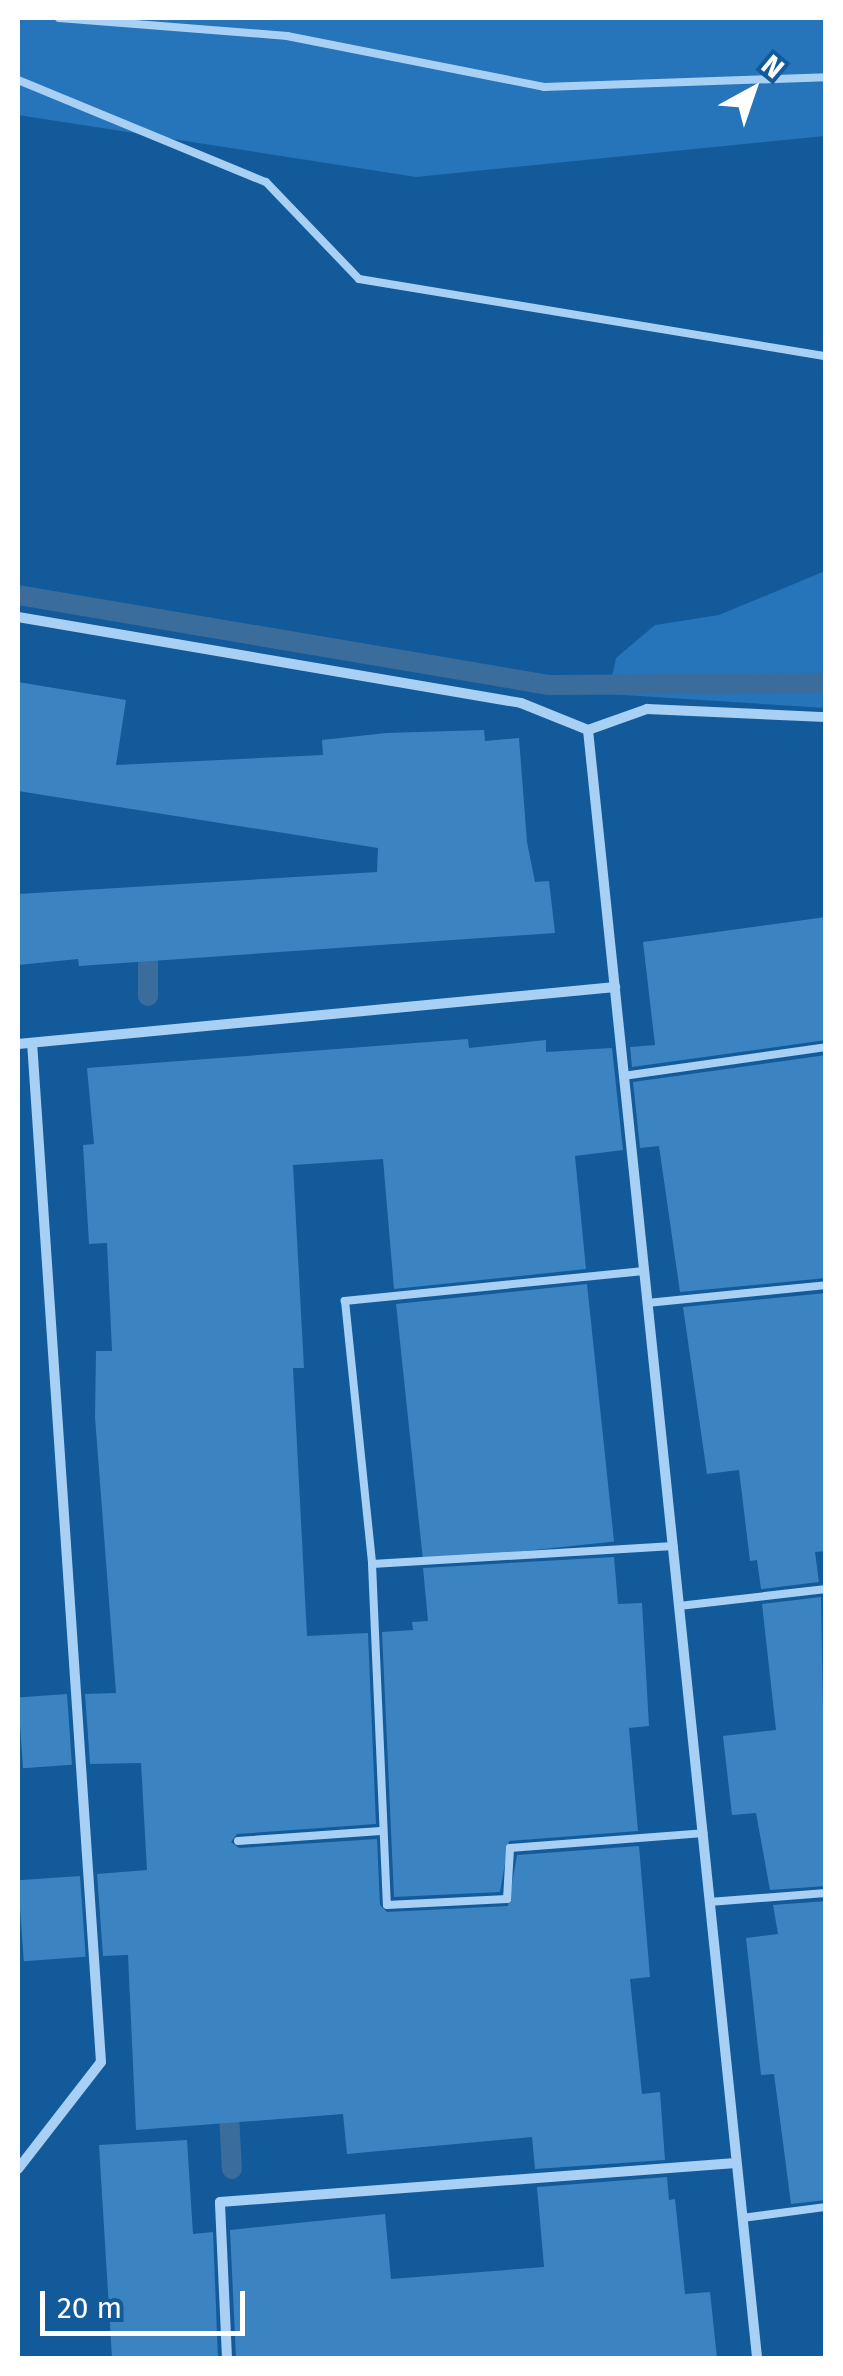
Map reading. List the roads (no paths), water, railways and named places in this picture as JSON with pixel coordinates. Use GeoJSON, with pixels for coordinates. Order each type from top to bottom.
{"type":"FeatureCollection","features":[{"type":"Feature","properties":{"kind":"street"},"geometry":{"type":"LineString","coordinates":[[18,617],[521,703],[588,730],[647,709],[826,718]]}},
{"type":"Feature","properties":{"kind":"street"},"geometry":{"type":"LineString","coordinates":[[588,730],[756,2358]]}},
{"type":"Feature","properties":{"kind":"street"},"geometry":{"type":"LineString","coordinates":[[18,1044],[615,987]]}},
{"type":"Feature","properties":{"kind":"street"},"geometry":{"type":"LineString","coordinates":[[18,2169],[102,2062],[32,1043]]}},
{"type":"Feature","properties":{"kind":"street"},"geometry":{"type":"LineString","coordinates":[[227,2358],[220,2202],[736,2163]]}},
{"type":"Feature","properties":{"kind":"lane"},"geometry":{"type":"LineString","coordinates":[[59,18],[287,36],[544,87],[826,76]]}},
{"type":"Feature","properties":{"kind":"lane"},"geometry":{"type":"LineString","coordinates":[[18,80],[266,182],[360,279],[826,356]]}},
{"type":"Feature","properties":{"kind":"lane"},"geometry":{"type":"LineString","coordinates":[[624,1076],[826,1047]]}},
{"type":"Feature","properties":{"kind":"lane"},"geometry":{"type":"LineString","coordinates":[[644,1271],[345,1301],[372,1564],[387,1905],[508,1899],[510,1848],[702,1833]]}},
{"type":"Feature","properties":{"kind":"lane"},"geometry":{"type":"LineString","coordinates":[[647,1303],[826,1286]]}},
{"type":"Feature","properties":{"kind":"lane"},"geometry":{"type":"LineString","coordinates":[[372,1564],[673,1546]]}},
{"type":"Feature","properties":{"kind":"lane"},"geometry":{"type":"LineString","coordinates":[[679,1606],[826,1590]]}},
{"type":"Feature","properties":{"kind":"lane"},"geometry":{"type":"LineString","coordinates":[[238,1841],[382,1831]]}},
{"type":"Feature","properties":{"kind":"lane"},"geometry":{"type":"LineString","coordinates":[[709,1902],[826,1893]]}},
{"type":"Feature","properties":{"kind":"lane"},"geometry":{"type":"LineString","coordinates":[[742,2218],[826,2207]]}},
{"type":"Feature","properties":{"kind":"waterway"},"geometry":{"type":"LineString","coordinates":[[18,595],[549,685],[826,683]]}},
{"type":"Feature","properties":{"kind":"waterway"},"geometry":{"type":"LineString","coordinates":[[148,938],[148,996]]}},
{"type":"Feature","properties":{"kind":"waterway"},"geometry":{"type":"LineString","coordinates":[[228,2096],[232,2169]]}}]}
